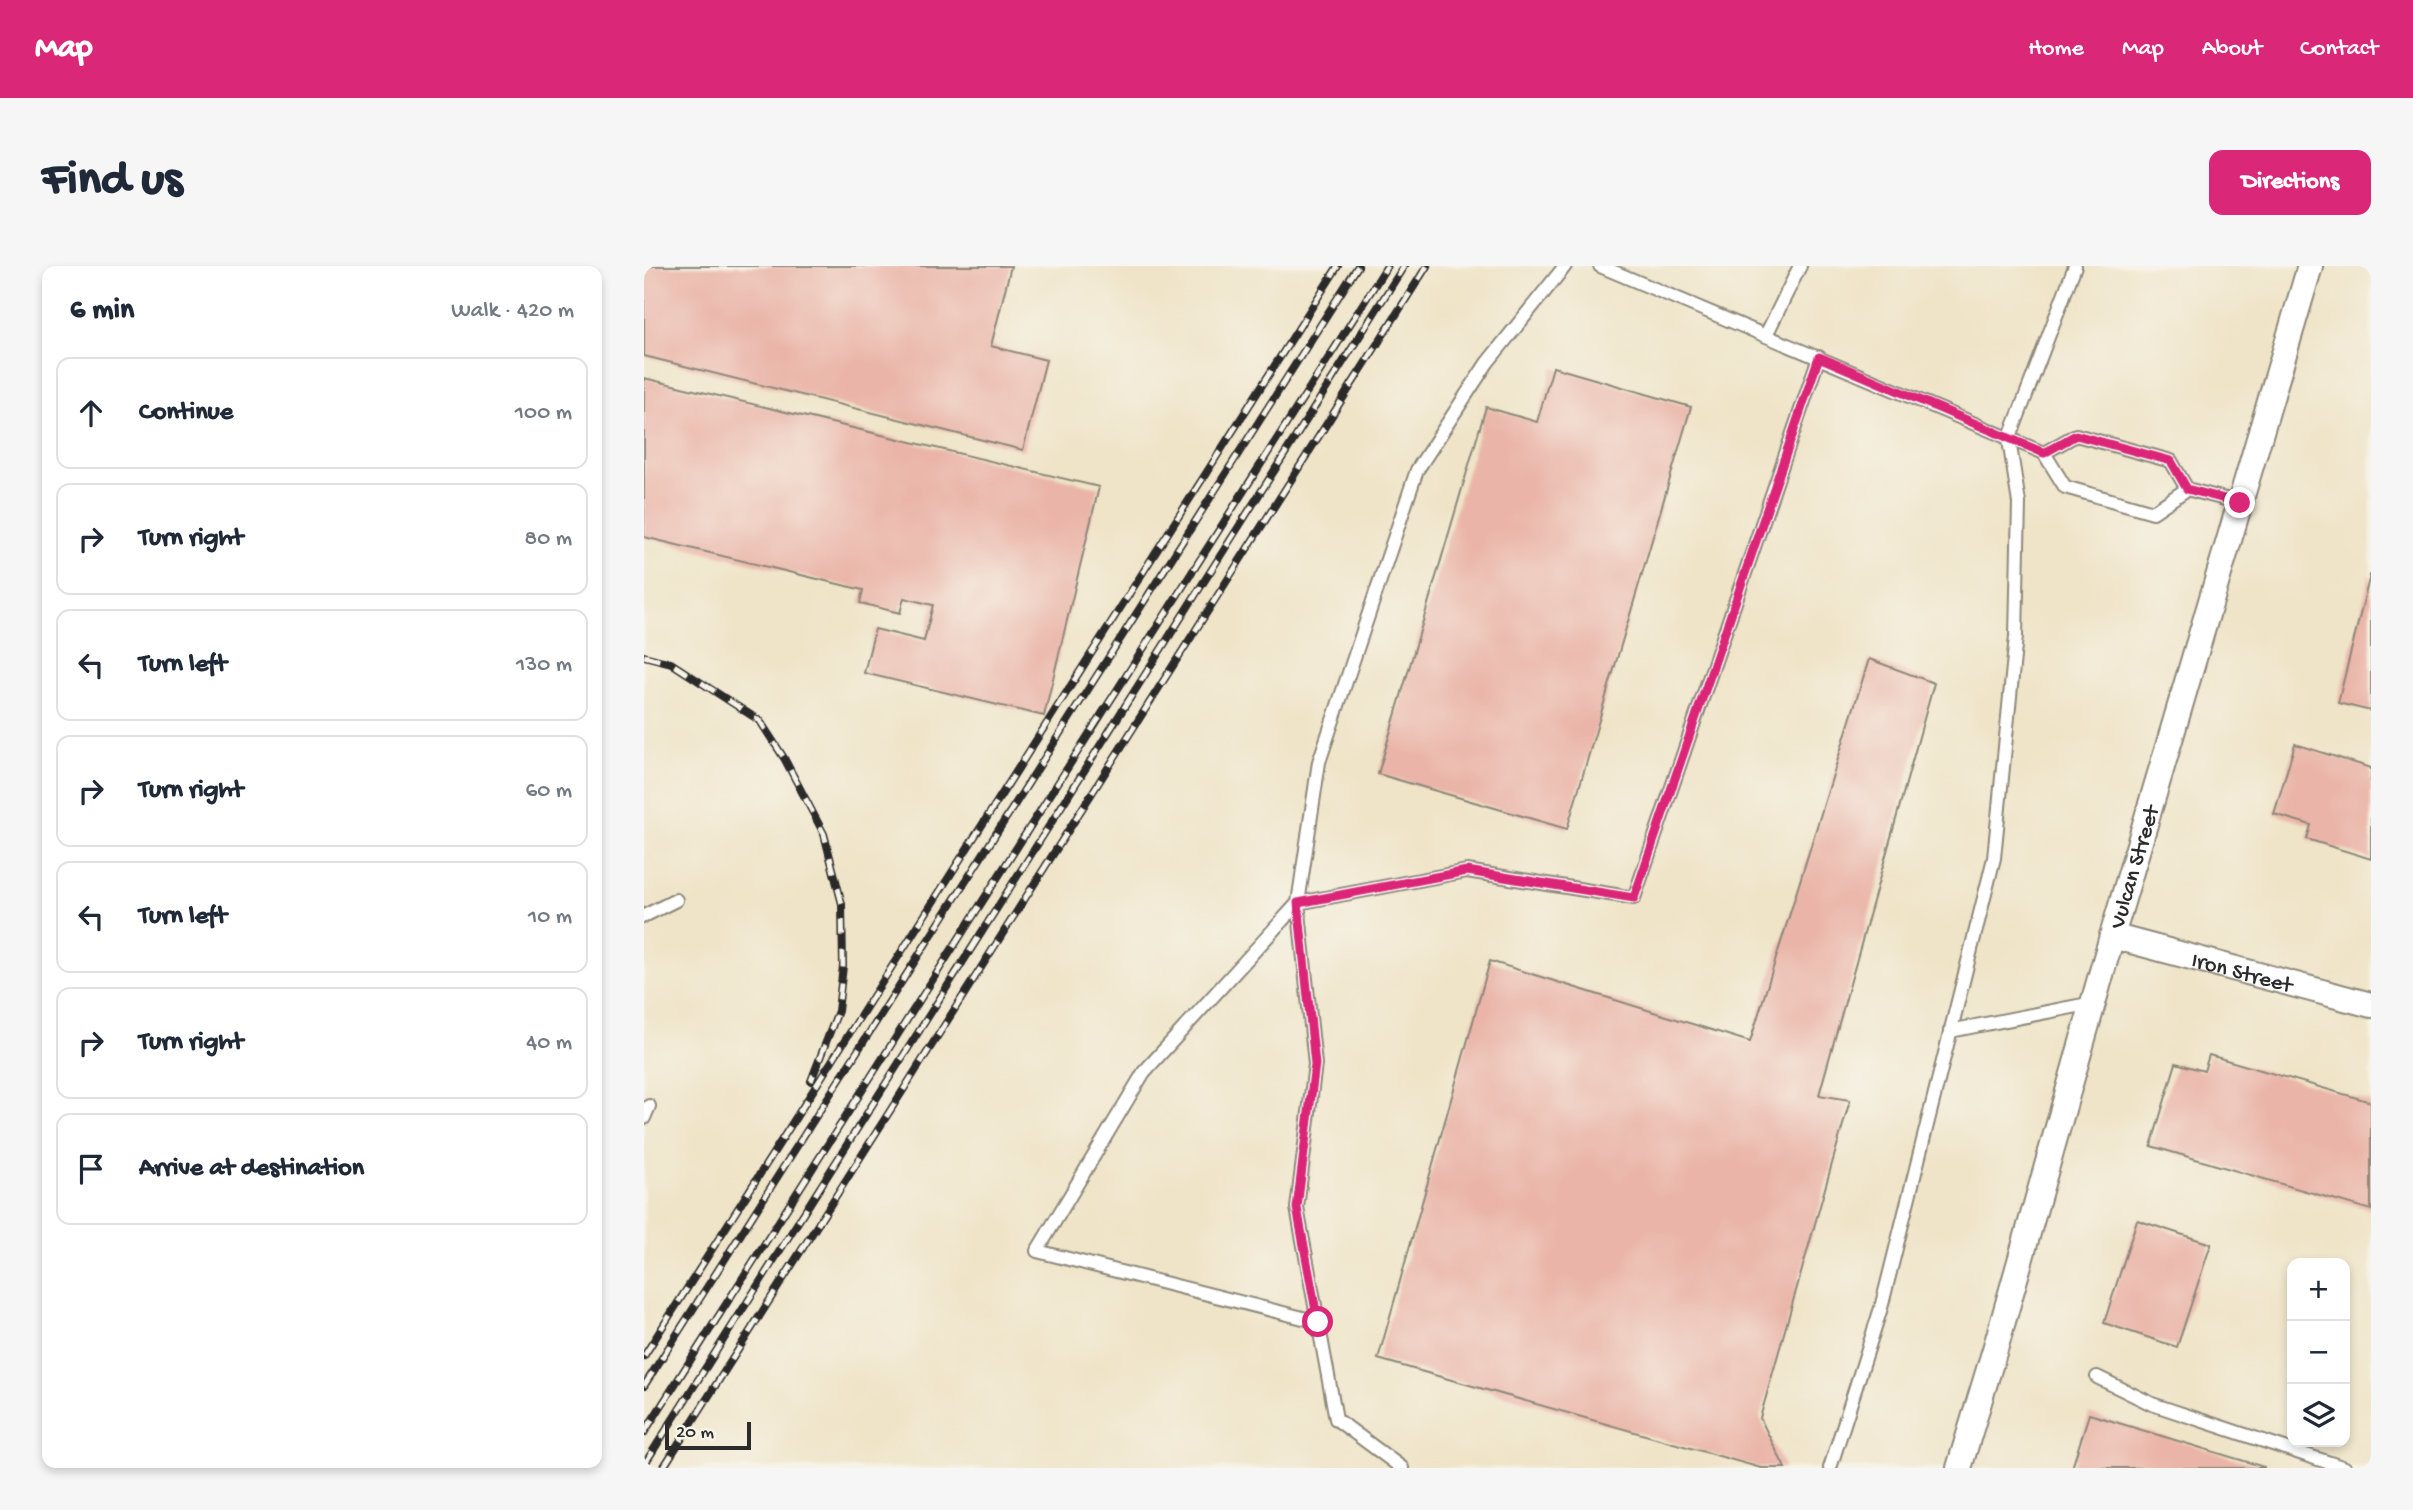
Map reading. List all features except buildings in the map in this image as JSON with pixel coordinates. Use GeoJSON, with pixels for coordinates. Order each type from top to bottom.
{"type":"FeatureCollection","features":[{"type":"Feature","properties":{"kind":"street","name":"Vulcan Street"},"geometry":{"type":"LineString","coordinates":[[1959,1468],[2112,936],[2310,266]]}},
{"type":"Feature","properties":{"kind":"street","name":"Iron Street"},"geometry":{"type":"LineString","coordinates":[[2112,936],[2371,1005]]}},
{"type":"Feature","properties":{"kind":"lane"},"geometry":{"type":"LineString","coordinates":[[1402,1468],[1336,1419],[1297,1208],[1315,1064],[1298,903],[1319,762],[1417,470],[1487,363],[1565,266]]}},
{"type":"Feature","properties":{"kind":"lane"},"geometry":{"type":"LineString","coordinates":[[1600,266],[2044,453],[2065,487],[2153,512],[2187,489]]}},
{"type":"Feature","properties":{"kind":"lane"},"geometry":{"type":"LineString","coordinates":[[1766,335],[1800,266]]}},
{"type":"Feature","properties":{"kind":"lane"},"geometry":{"type":"LineString","coordinates":[[1830,1468],[1881,1308],[1994,858],[2016,636],[2019,503],[2009,440],[2075,266]]}},
{"type":"Feature","properties":{"kind":"lane"},"geometry":{"type":"LineString","coordinates":[[1318,1322],[1037,1251],[1144,1073],[1298,903],[1467,871],[1634,898],[1819,357]]}},
{"type":"Feature","properties":{"kind":"lane"},"geometry":{"type":"LineString","coordinates":[[2044,453],[2076,435],[2171,461],[2187,489],[2240,503]]}},
{"type":"Feature","properties":{"kind":"lane"},"geometry":{"type":"LineString","coordinates":[[644,916],[676,900]]}},
{"type":"Feature","properties":{"kind":"lane"},"geometry":{"type":"LineString","coordinates":[[1950,1031],[2093,1003]]}},
{"type":"Feature","properties":{"kind":"lane"},"geometry":{"type":"LineString","coordinates":[[2097,1377],[2152,1404],[2345,1468]]}},
{"type":"Feature","properties":{"kind":"railway"},"geometry":{"type":"LineString","coordinates":[[644,1356],[1338,266]]}},
{"type":"Feature","properties":{"kind":"railway"},"geometry":{"type":"LineString","coordinates":[[644,1386],[1358,266]]}},
{"type":"Feature","properties":{"kind":"railway"},"geometry":{"type":"LineString","coordinates":[[644,1433],[1387,266]]}},
{"type":"Feature","properties":{"kind":"railway"},"geometry":{"type":"LineString","coordinates":[[644,1465],[1404,266]]}},
{"type":"Feature","properties":{"kind":"railway"},"geometry":{"type":"LineString","coordinates":[[663,1468],[1427,266]]}},
{"type":"Feature","properties":{"kind":"railway"},"geometry":{"type":"LineString","coordinates":[[644,656],[671,663],[760,721],[784,758],[824,834],[842,904],[843,966],[838,1011],[811,1081]]}},
{"type":"Feature","properties":{"kind":"route"},"geometry":{"type":"LineString","coordinates":[[1318,1322],[1297,1208],[1315,1064],[1298,903],[1467,871],[1634,898],[1819,357],[2044,453],[2076,435],[2171,461],[2187,489],[2240,503]]}}]}
